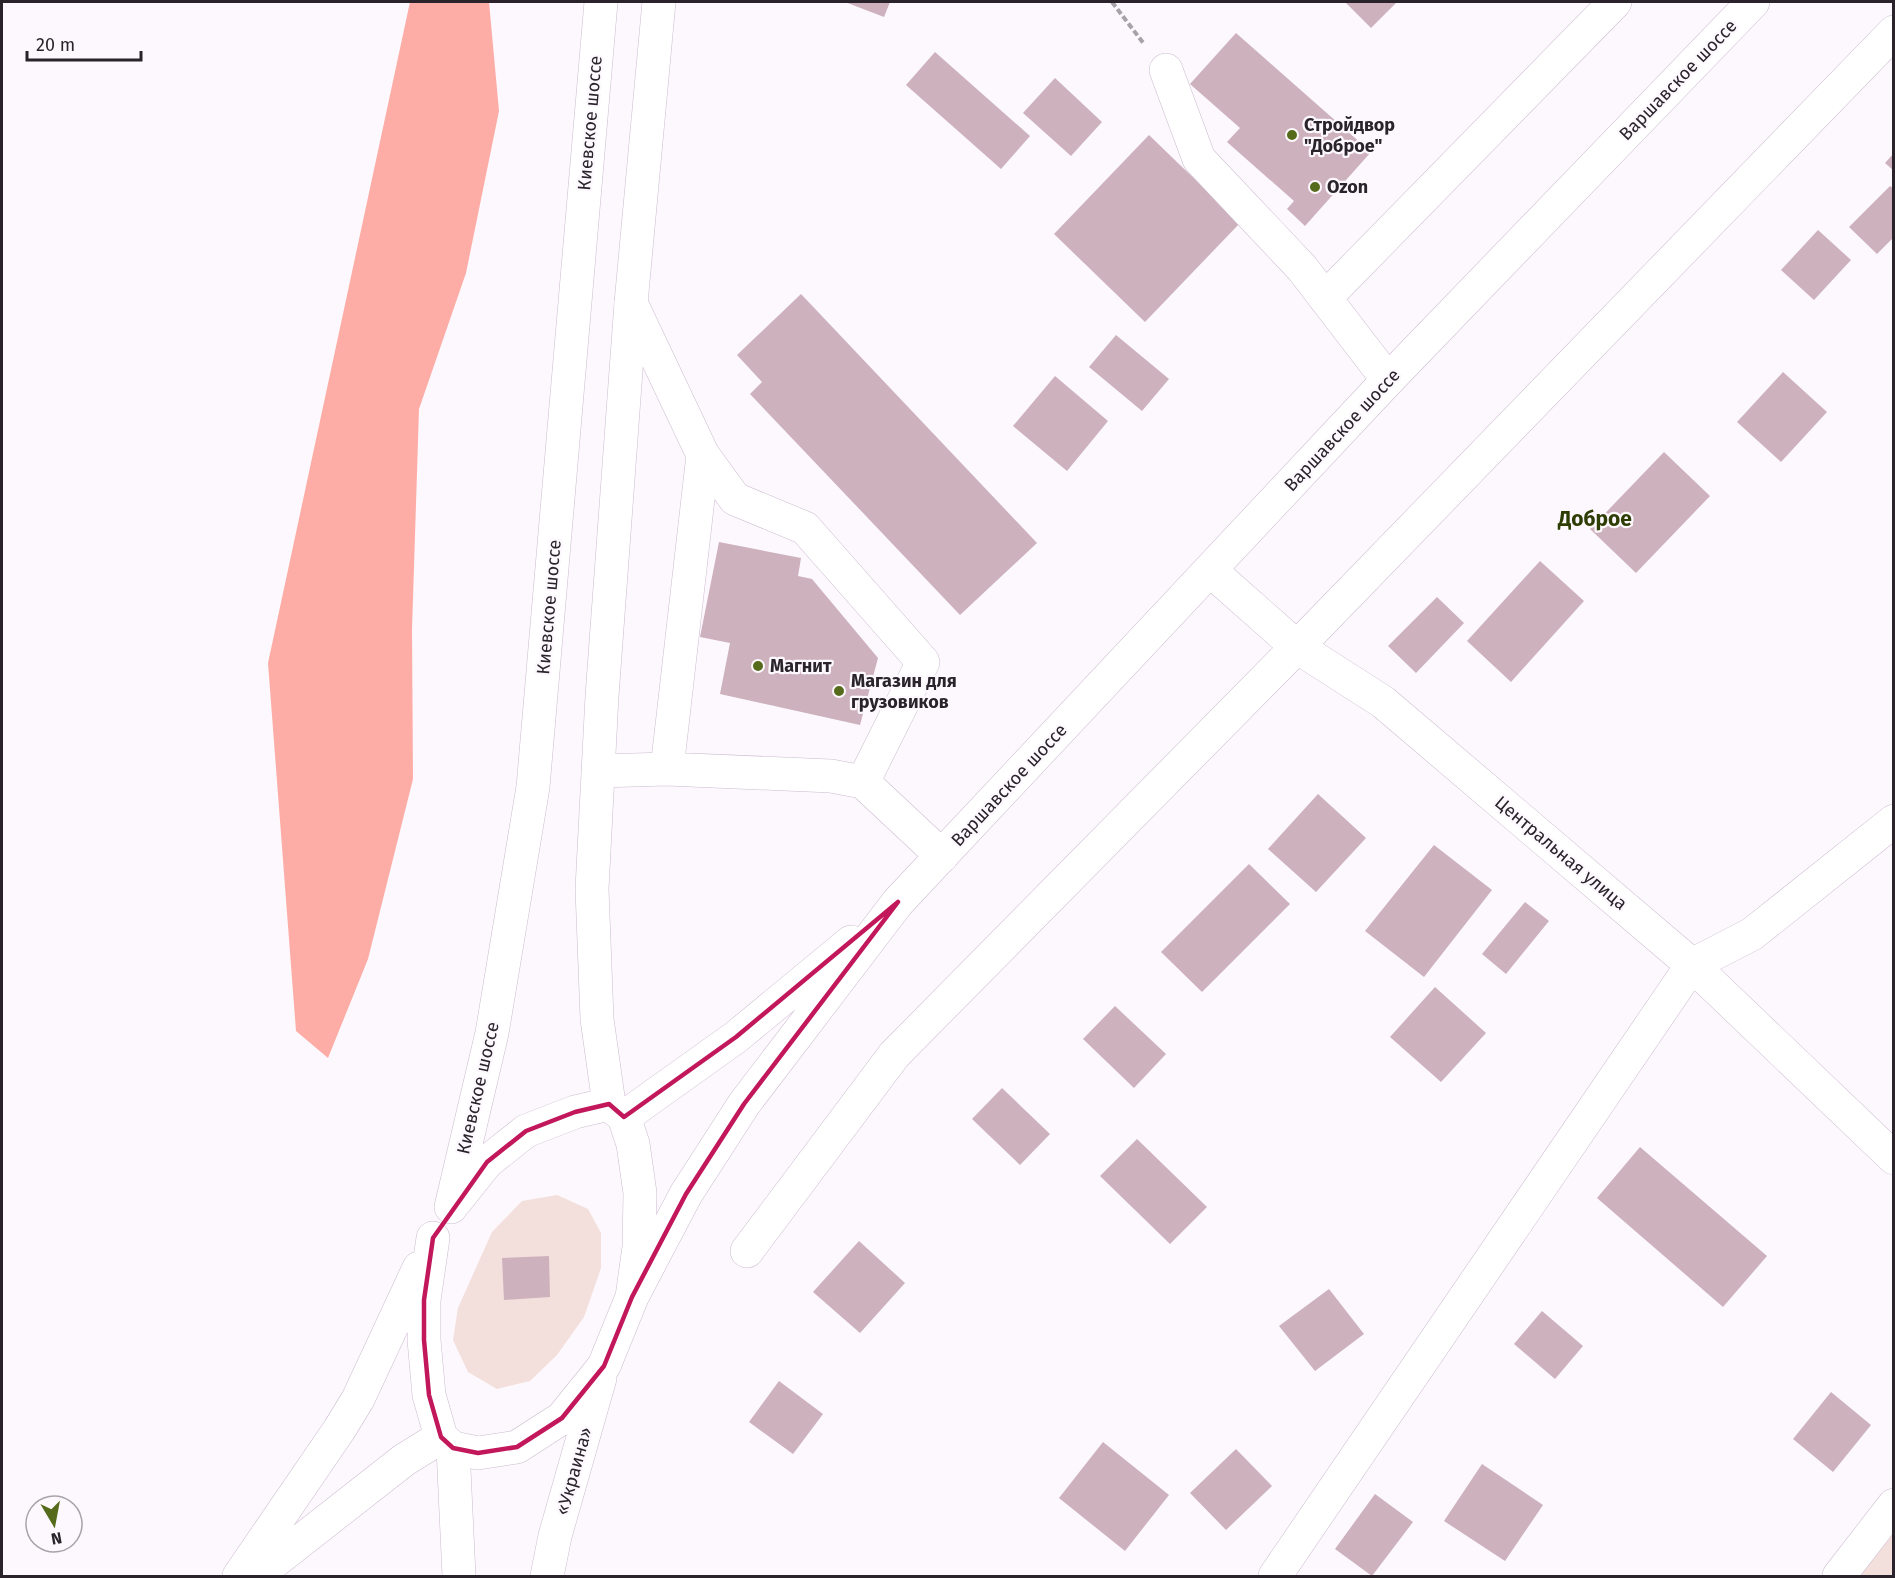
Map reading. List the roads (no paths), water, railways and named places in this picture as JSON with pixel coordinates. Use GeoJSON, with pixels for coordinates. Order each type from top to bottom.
{"type":"FeatureCollection","features":[{"type":"Feature","properties":{"kind":"main road","name":"Киевское шоссе"},"geometry":{"type":"LineString","coordinates":[[451,1207],[492,1033],[533,787],[601,2]]}},
{"type":"Feature","properties":{"kind":"main road"},"geometry":{"type":"LineString","coordinates":[[632,1297],[639,1247],[640,1193],[633,1144],[617,1111],[597,1019],[592,889],[602,696],[658,2]]}},
{"type":"Feature","properties":{"kind":"main road"},"geometry":{"type":"LineString","coordinates":[[1325,298],[1615,2]]}},
{"type":"Feature","properties":{"kind":"main road","name":"Варшавское шоссе"},"geometry":{"type":"LineString","coordinates":[[898,902],[1388,380],[1753,2]]}},
{"type":"Feature","properties":{"kind":"main road"},"geometry":{"type":"LineString","coordinates":[[747,1251],[894,1055],[1297,648],[1893,32]]}},
{"type":"Feature","properties":{"kind":"main road"},"geometry":{"type":"LineString","coordinates":[[1166,70],[1199,159],[1302,268],[1388,380]]}},
{"type":"Feature","properties":{"kind":"main road"},"geometry":{"type":"LineString","coordinates":[[632,303],[703,455],[735,500],[806,528],[923,662],[863,782]]}},
{"type":"Feature","properties":{"kind":"main road"},"geometry":{"type":"LineString","coordinates":[[667,769],[703,455]]}},
{"type":"Feature","properties":{"kind":"main road","name":"Центральная улица"},"geometry":{"type":"LineString","coordinates":[[1210,570],[1297,648],[1383,702],[1692,965],[1893,1158]]}},
{"type":"Feature","properties":{"kind":"main road"},"geometry":{"type":"LineString","coordinates":[[599,771],[667,769],[831,776],[863,782],[938,860]]}},
{"type":"Feature","properties":{"kind":"main road"},"geometry":{"type":"LineString","coordinates":[[1275,1576],[1692,965],[1752,934],[1893,820]]}},
{"type":"Feature","properties":{"kind":"main road"},"geometry":{"type":"LineString","coordinates":[[239,1576],[358,1399],[433,1238],[451,1207],[488,1162],[526,1131],[575,1112],[617,1111],[736,1037],[898,902]]}},
{"type":"Feature","properties":{"kind":"main road"},"geometry":{"type":"LineString","coordinates":[[256,1576],[404,1460],[447,1442],[478,1453],[517,1447],[562,1418],[604,1366],[632,1297],[686,1194],[744,1104],[898,902]]}},
{"type":"Feature","properties":{"kind":"main road"},"geometry":{"type":"LineString","coordinates":[[433,1238],[424,1300],[424,1340],[429,1395],[447,1442],[459,1576]]}},
{"type":"Feature","properties":{"kind":"main road","name":"«Украина»"},"geometry":{"type":"LineString","coordinates":[[547,1576],[555,1536],[604,1366]]}},
{"type":"Feature","properties":{"kind":"main road"},"geometry":{"type":"LineString","coordinates":[[1839,1576],[1893,1505]]}},
{"type":"Feature","properties":{"kind":"place","name":"Стройдвор \"Доброе\""},"geometry":{"type":"Point","coordinates":[1292,135]}},
{"type":"Feature","properties":{"kind":"place","name":"Ozon"},"geometry":{"type":"Point","coordinates":[1315,187]}},
{"type":"Feature","properties":{"kind":"place","name":"Магнит"},"geometry":{"type":"Point","coordinates":[758,666]}},
{"type":"Feature","properties":{"kind":"place","name":"Магазин для грузовиков"},"geometry":{"type":"Point","coordinates":[839,691]}},
{"type":"Feature","properties":{"kind":"district","name":"Доброе"},"geometry":{"type":"Point","coordinates":[1595,519]}}]}
